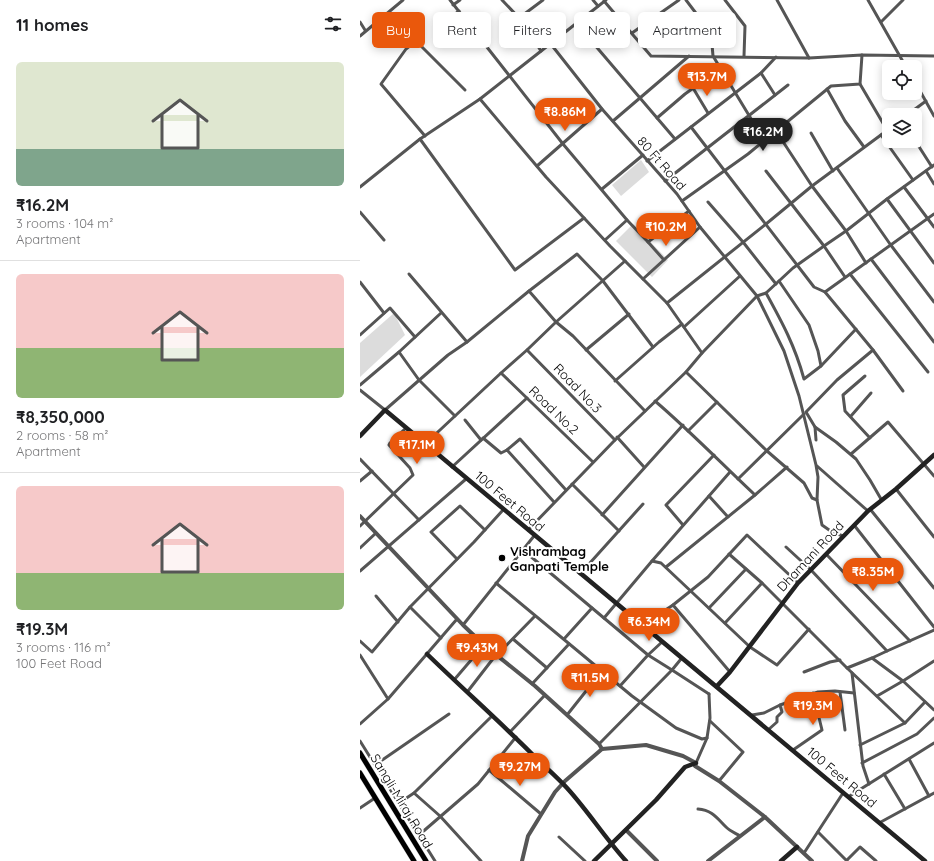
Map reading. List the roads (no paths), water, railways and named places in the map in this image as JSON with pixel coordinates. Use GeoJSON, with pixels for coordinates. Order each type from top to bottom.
{"type":"FeatureCollection","features":[{"type":"Feature","properties":{"kind":"highway","name":"Sangli-Miraj Road"},"geometry":{"type":"LineString","coordinates":[[360,753],[426,861]]}},
{"type":"Feature","properties":{"kind":"highway","name":"Sangli-Miraj Road"},"geometry":{"type":"LineString","coordinates":[[360,773],[414,861]]}},
{"type":"Feature","properties":{"kind":"main road","name":"100 Feet Road"},"geometry":{"type":"LineString","coordinates":[[385,410],[681,659],[717,686],[925,861]]}},
{"type":"Feature","properties":{"kind":"main road"},"geometry":{"type":"LineString","coordinates":[[360,436],[385,410]]}},
{"type":"Feature","properties":{"kind":"main road","name":"Dhamani Road"},"geometry":{"type":"LineString","coordinates":[[717,686],[730,672],[798,582],[869,510],[881,499],[896,489],[934,455]]}},
{"type":"Feature","properties":{"kind":"main road"},"geometry":{"type":"LineString","coordinates":[[426,654],[516,737],[563,783],[584,807],[626,861]]}},
{"type":"Feature","properties":{"kind":"main road"},"geometry":{"type":"LineString","coordinates":[[594,861],[668,789],[686,767],[696,763]]}},
{"type":"Feature","properties":{"kind":"main road"},"geometry":{"type":"LineString","coordinates":[[781,861],[797,847]]}},
{"type":"Feature","properties":{"kind":"street"},"geometry":{"type":"LineString","coordinates":[[360,36],[365,30],[403,0]]}},
{"type":"Feature","properties":{"kind":"street"},"geometry":{"type":"LineString","coordinates":[[450,0],[563,144],[627,220],[664,260]]}},
{"type":"Feature","properties":{"kind":"street"},"geometry":{"type":"LineString","coordinates":[[453,5],[460,0]]}},
{"type":"Feature","properties":{"kind":"street"},"geometry":{"type":"LineString","coordinates":[[502,0],[513,12]]}},
{"type":"Feature","properties":{"kind":"street"},"geometry":{"type":"LineString","coordinates":[[527,12],[543,0]]}},
{"type":"Feature","properties":{"kind":"street"},"geometry":{"type":"LineString","coordinates":[[593,0],[598,6]]}},
{"type":"Feature","properties":{"kind":"street"},"geometry":{"type":"LineString","coordinates":[[632,33],[679,0]]}},
{"type":"Feature","properties":{"kind":"street"},"geometry":{"type":"LineString","coordinates":[[686,0],[711,33],[713,56],[753,122],[761,144]]}},
{"type":"Feature","properties":{"kind":"street"},"geometry":{"type":"LineString","coordinates":[[725,0],[745,26],[744,56]]}},
{"type":"Feature","properties":{"kind":"street"},"geometry":{"type":"LineString","coordinates":[[777,0],[809,58]]}},
{"type":"Feature","properties":{"kind":"street"},"geometry":{"type":"LineString","coordinates":[[868,0],[902,60]]}},
{"type":"Feature","properties":{"kind":"street"},"geometry":{"type":"LineString","coordinates":[[881,22],[903,0]]}},
{"type":"Feature","properties":{"kind":"street"},"geometry":{"type":"LineString","coordinates":[[590,12],[605,1],[651,56],[809,58],[934,56]]}},
{"type":"Feature","properties":{"kind":"street"},"geometry":{"type":"LineString","coordinates":[[360,22],[365,30]]}},
{"type":"Feature","properties":{"kind":"street"},"geometry":{"type":"LineString","coordinates":[[566,31],[574,25]]}},
{"type":"Feature","properties":{"kind":"street"},"geometry":{"type":"LineString","coordinates":[[425,136],[381,84],[406,49],[416,41],[465,90]]}},
{"type":"Feature","properties":{"kind":"street"},"geometry":{"type":"LineString","coordinates":[[360,187],[420,139],[480,99],[544,48]]}},
{"type":"Feature","properties":{"kind":"street","name":"80 Ft Road"},"geometry":{"type":"LineString","coordinates":[[554,48],[602,109],[665,181],[700,227],[757,296],[784,351],[799,396],[816,465],[818,477],[817,500]]}},
{"type":"Feature","properties":{"kind":"street"},"geometry":{"type":"LineString","coordinates":[[598,48],[675,139]]}},
{"type":"Feature","properties":{"kind":"street"},"geometry":{"type":"LineString","coordinates":[[613,121],[689,56]]}},
{"type":"Feature","properties":{"kind":"street"},"geometry":{"type":"LineString","coordinates":[[862,56],[860,84],[882,120]]}},
{"type":"Feature","properties":{"kind":"street"},"geometry":{"type":"LineString","coordinates":[[647,161],[761,73],[776,57]]}},
{"type":"Feature","properties":{"kind":"street"},"geometry":{"type":"LineString","coordinates":[[657,118],[693,88],[720,69]]}},
{"type":"Feature","properties":{"kind":"street"},"geometry":{"type":"LineString","coordinates":[[761,73],[775,95]]}},
{"type":"Feature","properties":{"kind":"street"},"geometry":{"type":"LineString","coordinates":[[682,202],[761,144],[831,86],[860,84]]}},
{"type":"Feature","properties":{"kind":"street"},"geometry":{"type":"LineString","coordinates":[[665,181],[788,85]]}},
{"type":"Feature","properties":{"kind":"street"},"geometry":{"type":"LineString","coordinates":[[693,88],[708,114]]}},
{"type":"Feature","properties":{"kind":"street"},"geometry":{"type":"LineString","coordinates":[[827,89],[848,126],[864,147]]}},
{"type":"Feature","properties":{"kind":"street"},"geometry":{"type":"LineString","coordinates":[[922,94],[934,116]]}},
{"type":"Feature","properties":{"kind":"street"},"geometry":{"type":"LineString","coordinates":[[480,99],[584,218],[666,303],[702,353]]}},
{"type":"Feature","properties":{"kind":"street"},"geometry":{"type":"LineString","coordinates":[[917,108],[926,101]]}},
{"type":"Feature","properties":{"kind":"street"},"geometry":{"type":"LineString","coordinates":[[537,166],[602,109]]}},
{"type":"Feature","properties":{"kind":"street"},"geometry":{"type":"LineString","coordinates":[[691,126],[814,287],[825,292],[873,350],[903,391]]}},
{"type":"Feature","properties":{"kind":"street"},"geometry":{"type":"LineString","coordinates":[[776,131],[812,186],[846,231],[866,263]]}},
{"type":"Feature","properties":{"kind":"street"},"geometry":{"type":"LineString","coordinates":[[811,132],[833,171]]}},
{"type":"Feature","properties":{"kind":"street"},"geometry":{"type":"LineString","coordinates":[[666,303],[812,186],[881,135],[913,180]]}},
{"type":"Feature","properties":{"kind":"street"},"geometry":{"type":"LineString","coordinates":[[420,139],[515,270],[584,218]]}},
{"type":"Feature","properties":{"kind":"street"},"geometry":{"type":"LineString","coordinates":[[528,530],[616,438],[686,372],[702,353],[757,296],[766,293],[798,265],[933,166],[920,148]]}},
{"type":"Feature","properties":{"kind":"street"},"geometry":{"type":"LineString","coordinates":[[602,189],[643,155]]}},
{"type":"Feature","properties":{"kind":"street"},"geometry":{"type":"LineString","coordinates":[[837,168],[890,244],[934,302]]}},
{"type":"Feature","properties":{"kind":"street"},"geometry":{"type":"LineString","coordinates":[[766,171],[792,203],[845,277]]}},
{"type":"Feature","properties":{"kind":"street"},"geometry":{"type":"LineString","coordinates":[[926,171],[934,184]]}},
{"type":"Feature","properties":{"kind":"street"},"geometry":{"type":"LineString","coordinates":[[904,187],[934,227]]}},
{"type":"Feature","properties":{"kind":"street"},"geometry":{"type":"LineString","coordinates":[[887,200],[934,263]]}},
{"type":"Feature","properties":{"kind":"street"},"geometry":{"type":"LineString","coordinates":[[708,202],[743,242],[776,284]]}},
{"type":"Feature","properties":{"kind":"street"},"geometry":{"type":"LineString","coordinates":[[648,242],[689,211]]}},
{"type":"Feature","properties":{"kind":"street"},"geometry":{"type":"LineString","coordinates":[[360,212],[384,240]]}},
{"type":"Feature","properties":{"kind":"street"},"geometry":{"type":"LineString","coordinates":[[825,292],[890,244],[934,214]]}},
{"type":"Feature","properties":{"kind":"street"},"geometry":{"type":"LineString","coordinates":[[605,240],[627,220]]}},
{"type":"Feature","properties":{"kind":"street"},"geometry":{"type":"LineString","coordinates":[[643,279],[700,227]]}},
{"type":"Feature","properties":{"kind":"street"},"geometry":{"type":"LineString","coordinates":[[360,390],[385,410],[448,355],[467,342],[577,254],[603,281],[654,346]]}},
{"type":"Feature","properties":{"kind":"street"},"geometry":{"type":"LineString","coordinates":[[871,259],[934,342]]}},
{"type":"Feature","properties":{"kind":"street"},"geometry":{"type":"LineString","coordinates":[[425,444],[556,322],[625,261]]}},
{"type":"Feature","properties":{"kind":"street"},"geometry":{"type":"LineString","coordinates":[[409,274],[467,342]]}},
{"type":"Feature","properties":{"kind":"street"},"geometry":{"type":"LineString","coordinates":[[850,274],[928,372]]}},
{"type":"Feature","properties":{"kind":"street"},"geometry":{"type":"LineString","coordinates":[[615,381],[654,346],[683,325],[740,276]]}},
{"type":"Feature","properties":{"kind":"street"},"geometry":{"type":"LineString","coordinates":[[779,281],[809,325],[818,351],[821,366]]}},
{"type":"Feature","properties":{"kind":"street"},"geometry":{"type":"LineString","coordinates":[[361,285],[384,313]]}},
{"type":"Feature","properties":{"kind":"street"},"geometry":{"type":"LineString","coordinates":[[529,291],[556,322],[573,336],[645,411]]}},
{"type":"Feature","properties":{"kind":"street"},"geometry":{"type":"LineString","coordinates":[[766,293],[790,337],[804,379],[821,366],[856,329]]}},
{"type":"Feature","properties":{"kind":"street"},"geometry":{"type":"LineString","coordinates":[[360,335],[390,308],[415,336]]}},
{"type":"Feature","properties":{"kind":"street"},"geometry":{"type":"LineString","coordinates":[[360,385],[399,352],[441,313]]}},
{"type":"Feature","properties":{"kind":"street"},"geometry":{"type":"LineString","coordinates":[[586,350],[629,314]]}},
{"type":"Feature","properties":{"kind":"street","name":"Road No.3"},"geometry":{"type":"LineString","coordinates":[[527,350],[644,467]]}},
{"type":"Feature","properties":{"kind":"street"},"geometry":{"type":"LineString","coordinates":[[738,479],[837,380],[873,350]]}},
{"type":"Feature","properties":{"kind":"street"},"geometry":{"type":"LineString","coordinates":[[399,352],[419,380],[455,416]]}},
{"type":"Feature","properties":{"kind":"street"},"geometry":{"type":"LineString","coordinates":[[686,372],[767,451],[804,482],[812,498],[817,500],[822,525],[832,532],[843,536]]}},
{"type":"Feature","properties":{"kind":"street","name":"Road No.2"},"geometry":{"type":"LineString","coordinates":[[501,373],[593,462]]}},
{"type":"Feature","properties":{"kind":"street"},"geometry":{"type":"LineString","coordinates":[[865,376],[844,395],[845,411],[870,438]]}},
{"type":"Feature","properties":{"kind":"street"},"geometry":{"type":"LineString","coordinates":[[851,416],[871,393]]}},
{"type":"Feature","properties":{"kind":"street"},"geometry":{"type":"LineString","coordinates":[[452,467],[528,398]]}},
{"type":"Feature","properties":{"kind":"street"},"geometry":{"type":"LineString","coordinates":[[655,401],[755,495]]}},
{"type":"Feature","properties":{"kind":"street"},"geometry":{"type":"LineString","coordinates":[[688,431],[717,402]]}},
{"type":"Feature","properties":{"kind":"street"},"geometry":{"type":"LineString","coordinates":[[806,412],[815,427],[851,454],[870,480],[881,499]]}},
{"type":"Feature","properties":{"kind":"street"},"geometry":{"type":"LineString","coordinates":[[465,420],[482,439],[501,453],[520,439],[566,490]]}},
{"type":"Feature","properties":{"kind":"street"},"geometry":{"type":"LineString","coordinates":[[851,454],[888,422],[934,476]]}},
{"type":"Feature","properties":{"kind":"street"},"geometry":{"type":"LineString","coordinates":[[602,514],[682,425]]}},
{"type":"Feature","properties":{"kind":"street"},"geometry":{"type":"LineString","coordinates":[[815,427],[816,440]]}},
{"type":"Feature","properties":{"kind":"street"},"geometry":{"type":"LineString","coordinates":[[360,526],[413,475],[410,468],[389,445],[406,428]]}},
{"type":"Feature","properties":{"kind":"street"},"geometry":{"type":"LineString","coordinates":[[507,450],[554,502]]}},
{"type":"Feature","properties":{"kind":"street"},"geometry":{"type":"LineString","coordinates":[[683,525],[666,505],[714,455]]}},
{"type":"Feature","properties":{"kind":"street"},"geometry":{"type":"LineString","coordinates":[[360,459],[419,520]]}},
{"type":"Feature","properties":{"kind":"street"},"geometry":{"type":"LineString","coordinates":[[816,465],[869,510],[934,588]]}},
{"type":"Feature","properties":{"kind":"street"},"geometry":{"type":"LineString","coordinates":[[666,567],[787,467]]}},
{"type":"Feature","properties":{"kind":"street"},"geometry":{"type":"LineString","coordinates":[[360,481],[372,471]]}},
{"type":"Feature","properties":{"kind":"street"},"geometry":{"type":"LineString","coordinates":[[604,618],[730,472]]}},
{"type":"Feature","properties":{"kind":"street"},"geometry":{"type":"LineString","coordinates":[[360,571],[466,479]]}},
{"type":"Feature","properties":{"kind":"street"},"geometry":{"type":"LineString","coordinates":[[572,484],[619,531]]}},
{"type":"Feature","properties":{"kind":"street"},"geometry":{"type":"LineString","coordinates":[[896,489],[934,537]]}},
{"type":"Feature","properties":{"kind":"street"},"geometry":{"type":"LineString","coordinates":[[709,496],[728,517]]}},
{"type":"Feature","properties":{"kind":"street"},"geometry":{"type":"LineString","coordinates":[[580,574],[643,504]]}},
{"type":"Feature","properties":{"kind":"street"},"geometry":{"type":"LineString","coordinates":[[457,559],[432,532],[460,506],[485,530]]}},
{"type":"Feature","properties":{"kind":"street"},"geometry":{"type":"LineString","coordinates":[[360,641],[372,652],[410,607],[503,510]]}},
{"type":"Feature","properties":{"kind":"street"},"geometry":{"type":"LineString","coordinates":[[360,516],[463,625],[484,645],[545,695],[600,744],[602,749]]}},
{"type":"Feature","properties":{"kind":"street"},"geometry":{"type":"LineString","coordinates":[[854,525],[934,627]]}},
{"type":"Feature","properties":{"kind":"street"},"geometry":{"type":"LineString","coordinates":[[360,548],[376,533]]}},
{"type":"Feature","properties":{"kind":"street"},"geometry":{"type":"LineString","coordinates":[[642,626],[692,591],[708,577],[747,534],[798,582]]}},
{"type":"Feature","properties":{"kind":"street"},"geometry":{"type":"LineString","coordinates":[[463,625],[534,536]]}},
{"type":"Feature","properties":{"kind":"street"},"geometry":{"type":"LineString","coordinates":[[786,547],[811,570],[887,651]]}},
{"type":"Feature","properties":{"kind":"street"},"geometry":{"type":"LineString","coordinates":[[523,550],[648,655],[709,694]]}},
{"type":"Feature","properties":{"kind":"street"},"geometry":{"type":"LineString","coordinates":[[729,554],[809,629],[852,673],[905,723]]}},
{"type":"Feature","properties":{"kind":"street"},"geometry":{"type":"LineString","coordinates":[[826,554],[910,641]]}},
{"type":"Feature","properties":{"kind":"street"},"geometry":{"type":"LineString","coordinates":[[652,561],[661,563],[666,567],[750,646],[777,665],[809,629]]}},
{"type":"Feature","properties":{"kind":"street"},"geometry":{"type":"LineString","coordinates":[[709,608],[746,569]]}},
{"type":"Feature","properties":{"kind":"street"},"geometry":{"type":"LineString","coordinates":[[496,583],[640,702],[676,728],[702,739],[707,738]]}},
{"type":"Feature","properties":{"kind":"street"},"geometry":{"type":"LineString","coordinates":[[725,623],[762,584]]}},
{"type":"Feature","properties":{"kind":"street"},"geometry":{"type":"LineString","coordinates":[[376,596],[398,622]]}},
{"type":"Feature","properties":{"kind":"street"},"geometry":{"type":"LineString","coordinates":[[673,605],[730,672]]}},
{"type":"Feature","properties":{"kind":"street"},"geometry":{"type":"LineString","coordinates":[[410,607],[441,638]]}},
{"type":"Feature","properties":{"kind":"street"},"geometry":{"type":"LineString","coordinates":[[564,639],[592,608]]}},
{"type":"Feature","properties":{"kind":"street"},"geometry":{"type":"LineString","coordinates":[[468,691],[497,656],[535,616]]}},
{"type":"Feature","properties":{"kind":"street"},"geometry":{"type":"LineString","coordinates":[[360,724],[388,699],[457,619]]}},
{"type":"Feature","properties":{"kind":"street"},"geometry":{"type":"LineString","coordinates":[[847,668],[934,630]]}},
{"type":"Feature","properties":{"kind":"street"},"geometry":{"type":"LineString","coordinates":[[513,639],[547,668]]}},
{"type":"Feature","properties":{"kind":"street"},"geometry":{"type":"LineString","coordinates":[[620,686],[662,642]]}},
{"type":"Feature","properties":{"kind":"street"},"geometry":{"type":"LineString","coordinates":[[532,684],[569,644]]}},
{"type":"Feature","properties":{"kind":"street"},"geometry":{"type":"LineString","coordinates":[[454,680],[484,645]]}},
{"type":"Feature","properties":{"kind":"street"},"geometry":{"type":"LineString","coordinates":[[360,655],[388,699]]}},
{"type":"Feature","properties":{"kind":"street"},"geometry":{"type":"LineString","coordinates":[[872,658],[903,682],[934,710]]}},
{"type":"Feature","properties":{"kind":"street"},"geometry":{"type":"LineString","coordinates":[[600,744],[681,659]]}},
{"type":"Feature","properties":{"kind":"street"},"geometry":{"type":"LineString","coordinates":[[804,672],[830,662],[840,660]]}},
{"type":"Feature","properties":{"kind":"street"},"geometry":{"type":"LineString","coordinates":[[877,696],[903,682],[934,660]]}},
{"type":"Feature","properties":{"kind":"street"},"geometry":{"type":"LineString","coordinates":[[567,715],[602,671]]}},
{"type":"Feature","properties":{"kind":"street"},"geometry":{"type":"LineString","coordinates":[[852,673],[862,763],[869,784]]}},
{"type":"Feature","properties":{"kind":"street"},"geometry":{"type":"LineString","coordinates":[[717,686],[709,694],[710,721],[707,738],[695,766],[719,781],[765,816],[812,861]]}},
{"type":"Feature","properties":{"kind":"street"},"geometry":{"type":"LineString","coordinates":[[752,715],[764,713],[780,705],[818,692],[854,693]]}},
{"type":"Feature","properties":{"kind":"street"},"geometry":{"type":"LineString","coordinates":[[840,692],[845,730]]}},
{"type":"Feature","properties":{"kind":"street"},"geometry":{"type":"LineString","coordinates":[[793,750],[822,730],[813,694]]}},
{"type":"Feature","properties":{"kind":"street"},"geometry":{"type":"LineString","coordinates":[[510,732],[545,695]]}},
{"type":"Feature","properties":{"kind":"street"},"geometry":{"type":"LineString","coordinates":[[860,745],[905,723],[925,702]]}},
{"type":"Feature","properties":{"kind":"street"},"geometry":{"type":"LineString","coordinates":[[768,730],[777,722],[782,712],[780,705]]}},
{"type":"Feature","properties":{"kind":"street"},"geometry":{"type":"LineString","coordinates":[[375,765],[449,714]]}},
{"type":"Feature","properties":{"kind":"street"},"geometry":{"type":"LineString","coordinates":[[399,803],[414,793],[492,716]]}},
{"type":"Feature","properties":{"kind":"street"},"geometry":{"type":"LineString","coordinates":[[862,763],[917,734],[934,718]]}},
{"type":"Feature","properties":{"kind":"street"},"geometry":{"type":"LineString","coordinates":[[710,721],[743,752],[719,781]]}},
{"type":"Feature","properties":{"kind":"street"},"geometry":{"type":"LineString","coordinates":[[419,835],[478,784],[516,737]]}},
{"type":"Feature","properties":{"kind":"street"},"geometry":{"type":"LineString","coordinates":[[360,741],[435,861]]}},
{"type":"Feature","properties":{"kind":"street"},"geometry":{"type":"LineString","coordinates":[[522,861],[528,836],[555,792],[563,783],[602,749],[646,745],[683,756],[696,763]]}},
{"type":"Feature","properties":{"kind":"street"},"geometry":{"type":"LineString","coordinates":[[848,797],[933,745]]}},
{"type":"Feature","properties":{"kind":"street"},"geometry":{"type":"LineString","coordinates":[[909,759],[929,796]]}},
{"type":"Feature","properties":{"kind":"street"},"geometry":{"type":"LineString","coordinates":[[489,770],[541,814]]}},
{"type":"Feature","properties":{"kind":"street"},"geometry":{"type":"LineString","coordinates":[[884,774],[905,809]]}},
{"type":"Feature","properties":{"kind":"street"},"geometry":{"type":"LineString","coordinates":[[804,853],[843,792]]}},
{"type":"Feature","properties":{"kind":"street"},"geometry":{"type":"LineString","coordinates":[[414,793],[440,816],[480,861]]}},
{"type":"Feature","properties":{"kind":"street"},"geometry":{"type":"LineString","coordinates":[[879,823],[934,793]]}},
{"type":"Feature","properties":{"kind":"street"},"geometry":{"type":"LineString","coordinates":[[360,808],[376,798]]}},
{"type":"Feature","properties":{"kind":"street"},"geometry":{"type":"LineString","coordinates":[[698,809],[706,810],[720,819],[727,828],[740,836]]}},
{"type":"Feature","properties":{"kind":"street"},"geometry":{"type":"LineString","coordinates":[[708,861],[765,816]]}},
{"type":"Feature","properties":{"kind":"street"},"geometry":{"type":"LineString","coordinates":[[626,830],[657,861]]}},
{"type":"Feature","properties":{"kind":"street"},"geometry":{"type":"LineString","coordinates":[[818,832],[847,861],[860,847],[876,861]]}},
{"type":"Feature","properties":{"kind":"street"},"geometry":{"type":"LineString","coordinates":[[559,837],[585,861]]}},
{"type":"Feature","properties":{"kind":"place","name":"Vishrambag Ganpati Temple"},"geometry":{"type":"Point","coordinates":[502,558]}}]}
